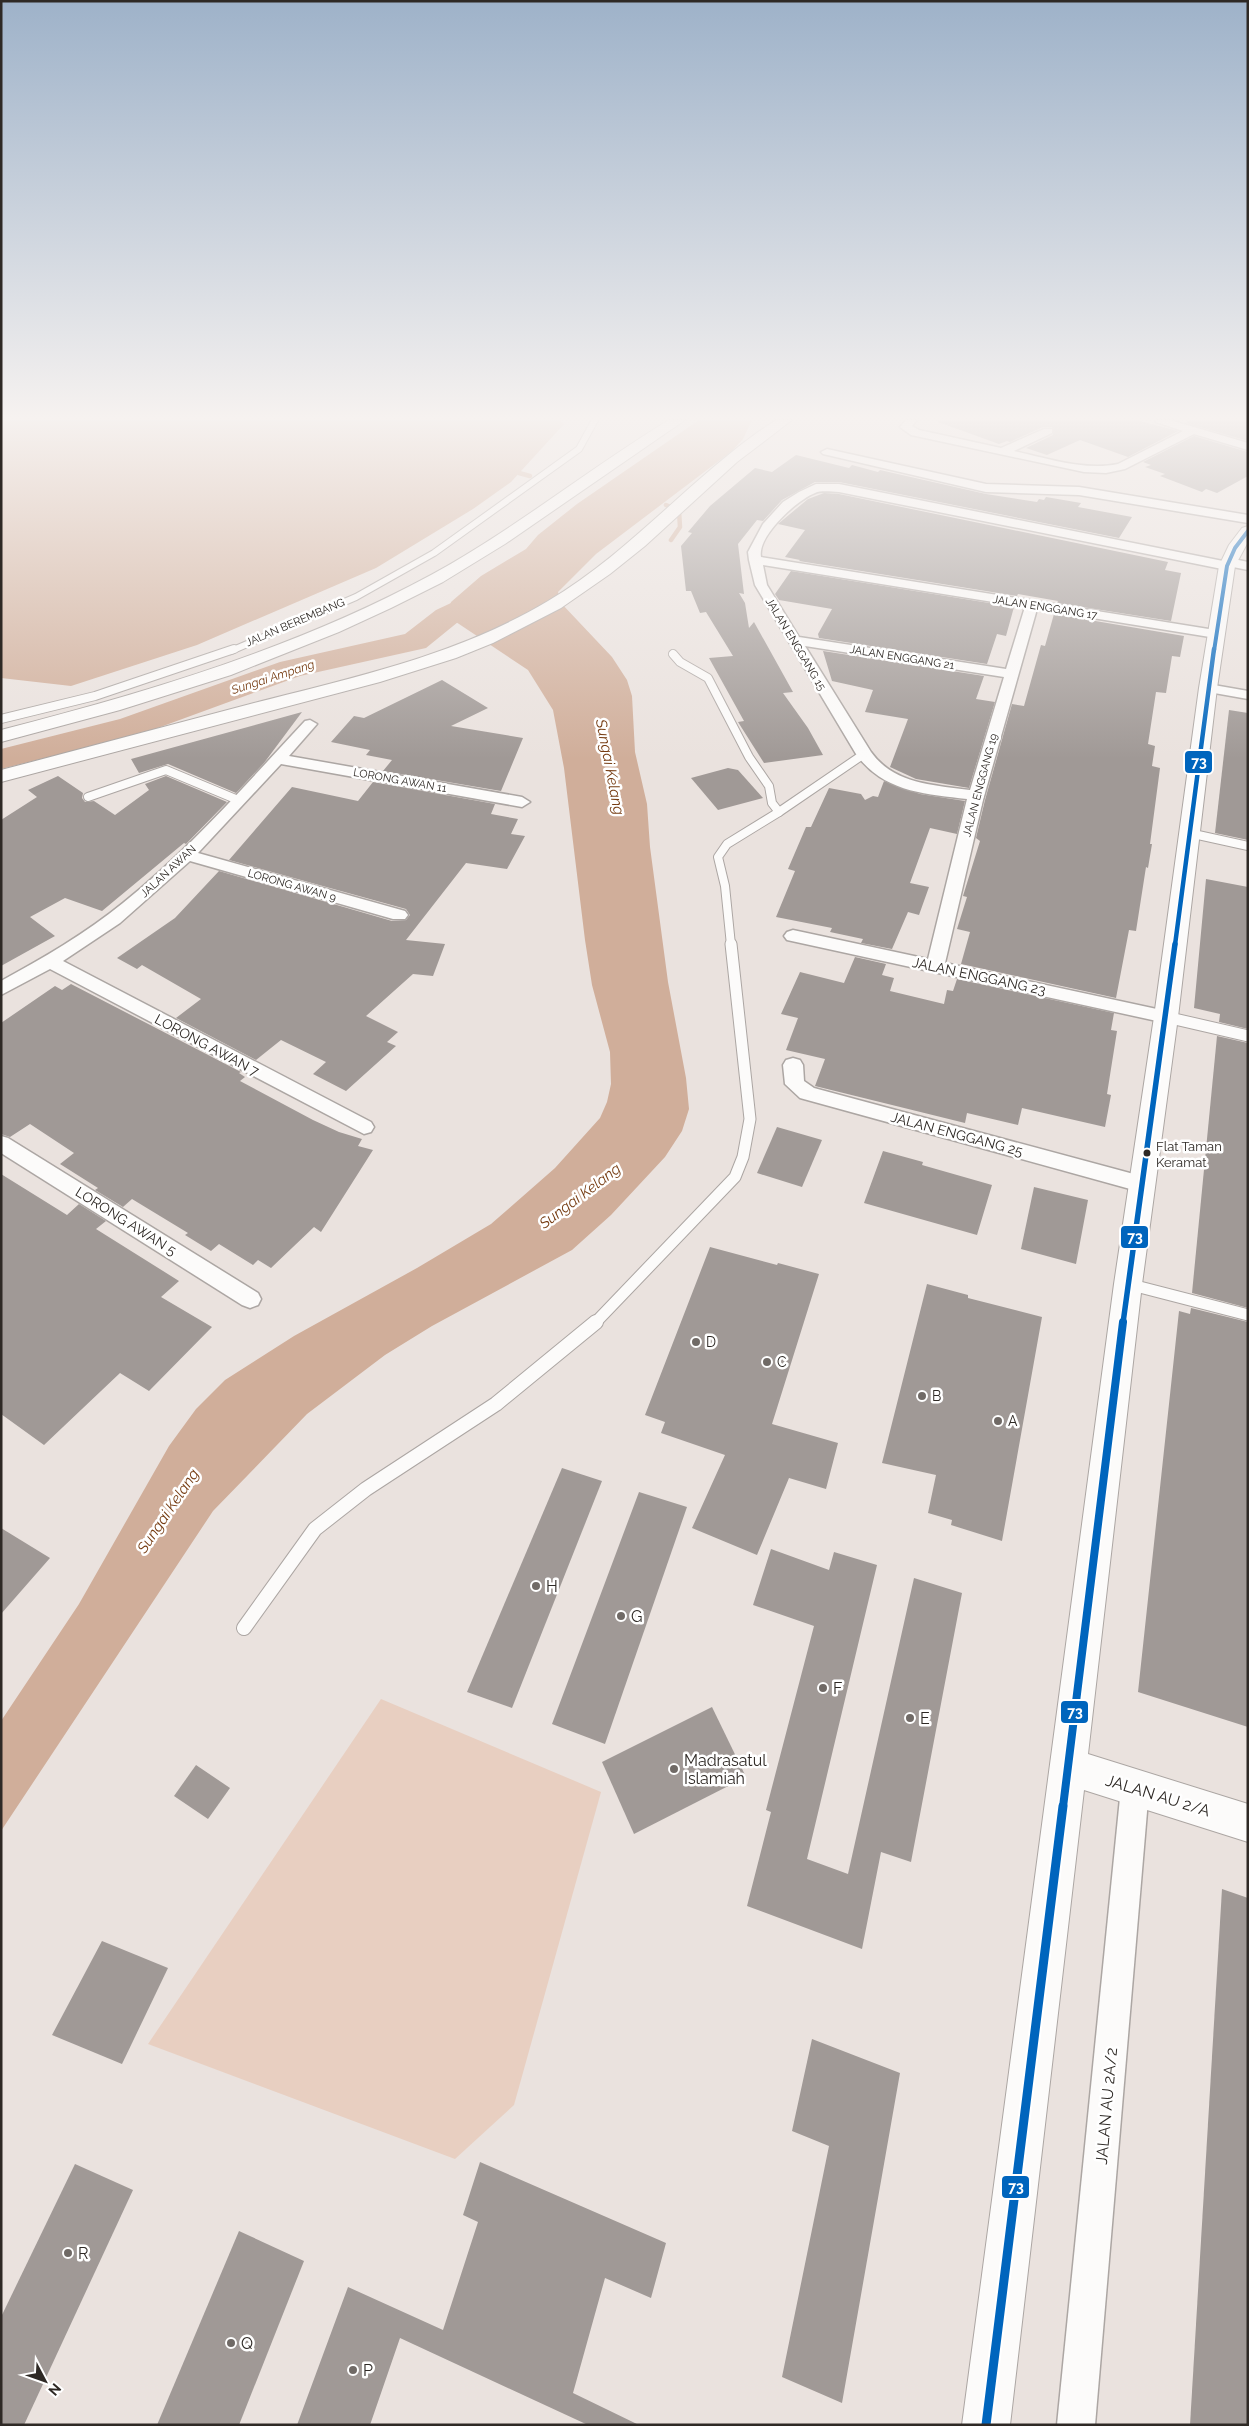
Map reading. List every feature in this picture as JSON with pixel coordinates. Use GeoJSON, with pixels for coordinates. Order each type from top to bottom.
{"type":"FeatureCollection","features":[{"type":"Feature","properties":{"kind":"main road"},"geometry":{"type":"LineString","coordinates":[[1,736],[89,714],[196,681],[285,648],[372,612],[486,550],[511,533]]}},
{"type":"Feature","properties":{"kind":"main road"},"geometry":{"type":"LineString","coordinates":[[1,776],[336,688],[447,654],[502,631],[553,605],[601,572],[651,533]]}},
{"type":"Feature","properties":{"kind":"main road"},"geometry":{"type":"LineString","coordinates":[[986,2425],[1128,1284],[1166,1017],[1208,688],[1216,634],[1235,565],[1235,548],[1244,533]]}},
{"type":"Feature","properties":{"kind":"main road","name":"JALAN AU 2/A"},"geometry":{"type":"LineString","coordinates":[[1069,1766],[1248,1823]]}},
{"type":"Feature","properties":{"kind":"street","name":"JALAN ENGGANG 15"},"geometry":{"type":"LineString","coordinates":[[764,533],[754,552],[760,585],[792,640],[864,754],[877,770],[893,780],[912,786],[976,796]]}},
{"type":"Feature","properties":{"kind":"street","name":"JALAN ENGGANG 15"},"geometry":{"type":"LineString","coordinates":[[1072,533],[1235,565]]}},
{"type":"Feature","properties":{"kind":"street","name":"JALAN ENGGANG 17"},"geometry":{"type":"LineString","coordinates":[[755,560],[1216,634]]}},
{"type":"Feature","properties":{"kind":"street","name":"JALAN ENGGANG 19"},"geometry":{"type":"LineString","coordinates":[[935,967],[976,796],[1010,674],[1032,605]]}},
{"type":"Feature","properties":{"kind":"street","name":"JALAN ENGGANG 21"},"geometry":{"type":"LineString","coordinates":[[792,640],[1010,674]]}},
{"type":"Feature","properties":{"kind":"street"},"geometry":{"type":"LineString","coordinates":[[1208,688],[1248,695]]}},
{"type":"Feature","properties":{"kind":"street","name":"JALAN AWAN"},"geometry":{"type":"LineString","coordinates":[[1,989],[50,962],[129,908],[186,855],[310,724]]}},
{"type":"Feature","properties":{"kind":"street","name":"LORONG AWAN 11"},"geometry":{"type":"LineString","coordinates":[[278,758],[522,802]]}},
{"type":"Feature","properties":{"kind":"street","name":"LORONG AWAN 9"},"geometry":{"type":"LineString","coordinates":[[186,855],[399,915]]}},
{"type":"Feature","properties":{"kind":"street","name":"JALAN ENGGANG 23"},"geometry":{"type":"LineString","coordinates":[[792,936],[1166,1017]]}},
{"type":"Feature","properties":{"kind":"street","name":"LORONG AWAN 7"},"geometry":{"type":"LineString","coordinates":[[50,962],[364,1127]]}},
{"type":"Feature","properties":{"kind":"street","name":"JALAN ENGGANG 25"},"geometry":{"type":"LineString","coordinates":[[793,1065],[795,1084],[808,1093],[1141,1184]]}},
{"type":"Feature","properties":{"kind":"street","name":"LORONG AWAN 5"},"geometry":{"type":"LineString","coordinates":[[1,1142],[250,1299]]}},
{"type":"Feature","properties":{"kind":"street","name":"JALAN AU 2A/2"},"geometry":{"type":"LineString","coordinates":[[1076,2425],[1136,1788]]}},
{"type":"Feature","properties":{"kind":"lane","name":"JALAN BEREMBANG"},"geometry":{"type":"LineString","coordinates":[[1,719],[108,692],[193,663],[333,608],[391,579],[462,533]]}},
{"type":"Feature","properties":{"kind":"lane"},"geometry":{"type":"LineString","coordinates":[[673,654],[678,663],[702,673],[708,678],[749,757],[769,786],[772,803],[780,812]]}},
{"type":"Feature","properties":{"kind":"lane"},"geometry":{"type":"LineString","coordinates":[[244,1628],[315,1529],[366,1489],[496,1404],[589,1328],[735,1177],[742,1157],[750,1119],[725,886],[718,857],[727,844],[780,812],[864,754]]}},
{"type":"Feature","properties":{"kind":"lane"},"geometry":{"type":"LineString","coordinates":[[88,797],[166,770],[238,800]]}},
{"type":"Feature","properties":{"kind":"lane"},"geometry":{"type":"LineString","coordinates":[[1189,833],[1248,846]]}},
{"type":"Feature","properties":{"kind":"lane"},"geometry":{"type":"LineString","coordinates":[[1166,1017],[1248,1036]]}},
{"type":"Feature","properties":{"kind":"lane"},"geometry":{"type":"LineString","coordinates":[[1128,1284],[1248,1315]]}},
{"type":"Feature","properties":{"kind":"shaded area"},"geometry":{"type":"Polygon","coordinates":[[[381,1699],[601,1792],[514,2105],[455,2159],[148,2044],[381,1699]]]}},
{"type":"Feature","properties":{"kind":"water"},"geometry":{"type":"Polygon","coordinates":[[[1,533],[433,533],[376,568],[197,645],[71,686],[1,678],[1,533]]]}},
{"type":"Feature","properties":{"kind":"water","name":"Sungai Kelang"},"geometry":{"type":"Polygon","coordinates":[[[540,533],[623,533],[596,554],[558,592],[561,603],[612,657],[627,680],[632,696],[635,752],[647,804],[650,847],[668,982],[686,1078],[689,1109],[682,1131],[665,1157],[611,1215],[572,1250],[432,1326],[385,1355],[307,1414],[213,1511],[1,1831],[1,1721],[79,1604],[169,1446],[196,1409],[225,1380],[294,1336],[417,1268],[491,1224],[555,1168],[600,1118],[607,1102],[611,1084],[610,1052],[592,985],[564,768],[553,710],[528,670],[447,616],[451,602],[481,576],[526,549],[540,533]]]}},
{"type":"Feature","properties":{"kind":"building"},"geometry":{"type":"Polygon","coordinates":[[[692,533],[747,533],[738,544],[744,594],[739,593],[745,603],[749,628],[754,622],[793,692],[783,693],[808,728],[823,755],[764,763],[738,722],[744,721],[709,658],[733,656],[706,612],[700,613],[691,591],[686,591],[681,546],[692,533]]]}},
{"type":"Feature","properties":{"kind":"building"},"geometry":{"type":"Polygon","coordinates":[[[803,533],[1029,533],[1168,562],[1165,570],[1181,573],[1171,621],[1057,603],[1058,601],[1018,594],[1017,596],[799,561],[785,557],[803,533]]]}},
{"type":"Feature","properties":{"kind":"building"},"geometry":{"type":"Polygon","coordinates":[[[1095,533],[1122,533],[1119,538],[1095,533]]]}},
{"type":"Feature","properties":{"kind":"building"},"geometry":{"type":"Polygon","coordinates":[[[791,571],[1014,607],[1006,636],[997,634],[987,664],[819,638],[818,634],[832,609],[779,600],[775,594],[791,571]]]}},
{"type":"Feature","properties":{"kind":"building"},"geometry":{"type":"Polygon","coordinates":[[[1054,614],[1184,636],[1180,657],[1172,656],[1166,693],[1156,692],[1148,744],[1155,746],[1152,766],[1160,768],[1150,844],[1152,844],[1148,868],[1146,867],[1136,931],[1129,930],[1116,998],[961,964],[970,932],[957,929],[967,897],[963,896],[980,841],[976,838],[985,800],[1012,704],[1024,706],[1041,645],[1045,646],[1054,614]]]}},
{"type":"Feature","properties":{"kind":"building"},"geometry":{"type":"Polygon","coordinates":[[[823,651],[984,676],[976,699],[995,702],[969,788],[916,779],[890,767],[908,719],[865,712],[873,690],[832,681],[823,651]]]}},
{"type":"Feature","properties":{"kind":"building"},"geometry":{"type":"Polygon","coordinates":[[[442,680],[488,708],[451,726],[523,738],[501,791],[383,771],[392,760],[366,755],[370,750],[331,742],[354,716],[364,718],[442,680]]]}},
{"type":"Feature","properties":{"kind":"building"},"geometry":{"type":"Polygon","coordinates":[[[1229,710],[1248,713],[1248,840],[1215,833],[1229,710]]]}},
{"type":"Feature","properties":{"kind":"building"},"geometry":{"type":"Polygon","coordinates":[[[302,712],[264,763],[236,793],[168,764],[139,773],[131,759],[302,712]]]}},
{"type":"Feature","properties":{"kind":"building"},"geometry":{"type":"Polygon","coordinates":[[[728,768],[738,770],[763,798],[718,810],[691,778],[728,768]]]}},
{"type":"Feature","properties":{"kind":"building"},"geometry":{"type":"Polygon","coordinates":[[[58,776],[83,793],[82,798],[85,802],[94,801],[115,815],[149,790],[145,784],[166,776],[227,802],[186,844],[184,843],[102,911],[65,898],[30,917],[55,936],[1,966],[1,820],[37,797],[28,790],[58,776]]]}},
{"type":"Feature","properties":{"kind":"building"},"geometry":{"type":"Polygon","coordinates":[[[884,781],[920,794],[965,801],[957,834],[930,828],[910,883],[929,887],[919,915],[908,912],[892,949],[861,943],[863,939],[830,932],[832,928],[776,917],[795,871],[788,869],[806,827],[811,827],[829,788],[861,794],[865,800],[873,796],[878,797],[884,781]]]}},
{"type":"Feature","properties":{"kind":"building"},"geometry":{"type":"Polygon","coordinates":[[[373,782],[495,804],[491,814],[518,819],[511,834],[525,836],[507,869],[466,863],[406,940],[445,944],[433,976],[413,974],[366,1016],[398,1032],[387,1042],[396,1046],[346,1091],[313,1074],[326,1062],[281,1040],[256,1060],[176,1018],[201,999],[142,965],[137,969],[117,958],[175,918],[219,871],[392,921],[406,920],[410,915],[406,909],[229,860],[292,787],[358,801],[373,782]]]}},
{"type":"Feature","properties":{"kind":"building"},"geometry":{"type":"Polygon","coordinates":[[[1206,879],[1248,887],[1248,1029],[1219,1022],[1220,1014],[1194,1008],[1206,879]]]}},
{"type":"Feature","properties":{"kind":"building"},"geometry":{"type":"Polygon","coordinates":[[[855,957],[886,964],[882,975],[894,978],[890,991],[944,1004],[947,990],[953,991],[957,979],[1114,1013],[1111,1030],[1117,1031],[1107,1094],[1111,1095],[1105,1127],[1022,1108],[1018,1125],[967,1113],[965,1123],[815,1086],[825,1059],[786,1050],[798,1018],[781,1014],[800,972],[844,983],[855,957]]]}},
{"type":"Feature","properties":{"kind":"building"},"geometry":{"type":"Polygon","coordinates":[[[71,984],[241,1072],[239,1073],[245,1077],[240,1081],[313,1120],[339,1132],[362,1139],[358,1146],[373,1150],[321,1232],[314,1227],[271,1268],[258,1260],[253,1265],[219,1244],[211,1251],[185,1235],[188,1233],[132,1199],[123,1207],[95,1190],[98,1188],[60,1164],[74,1153],[30,1124],[10,1137],[1,1134],[1,1023],[55,986],[62,990],[71,984]]]}},
{"type":"Feature","properties":{"kind":"building"},"geometry":{"type":"Polygon","coordinates":[[[1217,1036],[1248,1043],[1248,1308],[1192,1293],[1217,1036]]]}},
{"type":"Feature","properties":{"kind":"building"},"geometry":{"type":"Polygon","coordinates":[[[777,1127],[822,1140],[802,1187],[757,1173],[777,1127]]]}},
{"type":"Feature","properties":{"kind":"building"},"geometry":{"type":"Polygon","coordinates":[[[883,1151],[923,1162],[922,1165],[992,1185],[977,1235],[864,1203],[883,1151]]]}},
{"type":"Feature","properties":{"kind":"building"},"geometry":{"type":"Polygon","coordinates":[[[1,1174],[67,1215],[79,1204],[106,1221],[96,1229],[179,1281],[161,1297],[212,1327],[149,1391],[120,1373],[44,1445],[1,1414],[1,1174]]]}},
{"type":"Feature","properties":{"kind":"building"},"geometry":{"type":"Polygon","coordinates":[[[1034,1187],[1088,1200],[1076,1264],[1021,1249],[1034,1187]]]}},
{"type":"Feature","properties":{"kind":"building"},"geometry":{"type":"Polygon","coordinates":[[[710,1247],[819,1274],[772,1424],[838,1443],[826,1489],[789,1478],[757,1555],[692,1528],[725,1455],[661,1433],[665,1422],[645,1415],[710,1247]]]}},
{"type":"Feature","properties":{"kind":"building"},"geometry":{"type":"Polygon","coordinates":[[[927,1284],[968,1295],[968,1298],[1042,1317],[1002,1541],[951,1525],[952,1520],[928,1513],[936,1475],[882,1463],[927,1284]]]}},
{"type":"Feature","properties":{"kind":"building"},"geometry":{"type":"Polygon","coordinates":[[[1191,1308],[1248,1322],[1248,1727],[1138,1692],[1179,1311],[1190,1314],[1191,1308]]]}},
{"type":"Feature","properties":{"kind":"building","name":"H"},"geometry":{"type":"Polygon","coordinates":[[[562,1468],[602,1481],[512,1708],[467,1692],[562,1468]]]}},
{"type":"Feature","properties":{"kind":"building","name":"G"},"geometry":{"type":"Polygon","coordinates":[[[639,1492],[687,1507],[605,1744],[552,1724],[639,1492]]]}},
{"type":"Feature","properties":{"kind":"building"},"geometry":{"type":"Polygon","coordinates":[[[1,1528],[50,1558],[1,1614],[1,1528]]]}},
{"type":"Feature","properties":{"kind":"building"},"geometry":{"type":"Polygon","coordinates":[[[771,1549],[829,1570],[834,1552],[877,1565],[807,1859],[848,1874],[914,1578],[962,1593],[911,1862],[881,1852],[862,1949],[747,1906],[771,1812],[766,1810],[814,1626],[753,1605],[771,1549]]]}},
{"type":"Feature","properties":{"kind":"building","name":"Madrasatul Islamiah"},"geometry":{"type":"Polygon","coordinates":[[[712,1707],[746,1777],[634,1834],[602,1762],[712,1707]]]}},
{"type":"Feature","properties":{"kind":"building"},"geometry":{"type":"Polygon","coordinates":[[[196,1765],[230,1788],[208,1819],[174,1796],[196,1765]]]}},
{"type":"Feature","properties":{"kind":"building"},"geometry":{"type":"Polygon","coordinates":[[[1222,1889],[1248,1898],[1248,2425],[1190,2425],[1222,1889]]]}},
{"type":"Feature","properties":{"kind":"building"},"geometry":{"type":"Polygon","coordinates":[[[102,1941],[168,1968],[122,2064],[52,2035],[102,1941]]]}},
{"type":"Feature","properties":{"kind":"building"},"geometry":{"type":"Polygon","coordinates":[[[812,2039],[900,2073],[842,2403],[782,2377],[829,2146],[792,2131],[812,2039]]]}},
{"type":"Feature","properties":{"kind":"building"},"geometry":{"type":"Polygon","coordinates":[[[480,2162],[666,2243],[651,2298],[605,2278],[573,2393],[639,2425],[588,2425],[400,2338],[370,2425],[297,2425],[348,2287],[443,2330],[478,2222],[463,2215],[480,2162]]]}},
{"type":"Feature","properties":{"kind":"building","name":"R"},"geometry":{"type":"Polygon","coordinates":[[[75,2164],[133,2190],[24,2425],[1,2425],[1,2317],[75,2164]]]}},
{"type":"Feature","properties":{"kind":"building","name":"Q"},"geometry":{"type":"Polygon","coordinates":[[[239,2231],[304,2261],[239,2425],[157,2425],[239,2231]]]}},
{"type":"Feature","properties":{"kind":"waterway"},"geometry":{"type":"LineString","coordinates":[[671,540],[676,533]]}},
{"type":"Feature","properties":{"kind":"waterway","name":"Sungai Ampang"},"geometry":{"type":"LineString","coordinates":[[1,759],[132,726],[291,669],[415,641],[447,616],[506,588]]}},
{"type":"Feature","properties":{"kind":"transit line","name":"73"},"geometry":{"type":"LineString","coordinates":[[986,2425],[1128,1284],[1166,1017],[1208,688],[1227,566],[1235,548],[1246,533]]}},
{"type":"Feature","properties":{"kind":"place","name":"Flat Taman Keramat"},"geometry":{"type":"Point","coordinates":[1147,1153]}},
{"type":"Feature","properties":{"kind":"place","name":"D"},"geometry":{"type":"Point","coordinates":[696,1342]}},
{"type":"Feature","properties":{"kind":"place","name":"C"},"geometry":{"type":"Point","coordinates":[767,1362]}},
{"type":"Feature","properties":{"kind":"place","name":"B"},"geometry":{"type":"Point","coordinates":[922,1396]}},
{"type":"Feature","properties":{"kind":"place","name":"A"},"geometry":{"type":"Point","coordinates":[998,1421]}},
{"type":"Feature","properties":{"kind":"place","name":"H"},"geometry":{"type":"Point","coordinates":[536,1586]}},
{"type":"Feature","properties":{"kind":"place","name":"G"},"geometry":{"type":"Point","coordinates":[621,1616]}},
{"type":"Feature","properties":{"kind":"place","name":"F"},"geometry":{"type":"Point","coordinates":[823,1688]}},
{"type":"Feature","properties":{"kind":"place","name":"E"},"geometry":{"type":"Point","coordinates":[910,1718]}},
{"type":"Feature","properties":{"kind":"place","name":"Madrasatul Islamiah"},"geometry":{"type":"Point","coordinates":[674,1769]}},
{"type":"Feature","properties":{"kind":"place","name":"R"},"geometry":{"type":"Point","coordinates":[68,2253]}},
{"type":"Feature","properties":{"kind":"place","name":"Q"},"geometry":{"type":"Point","coordinates":[231,2343]}},
{"type":"Feature","properties":{"kind":"place","name":"P"},"geometry":{"type":"Point","coordinates":[353,2370]}}]}
